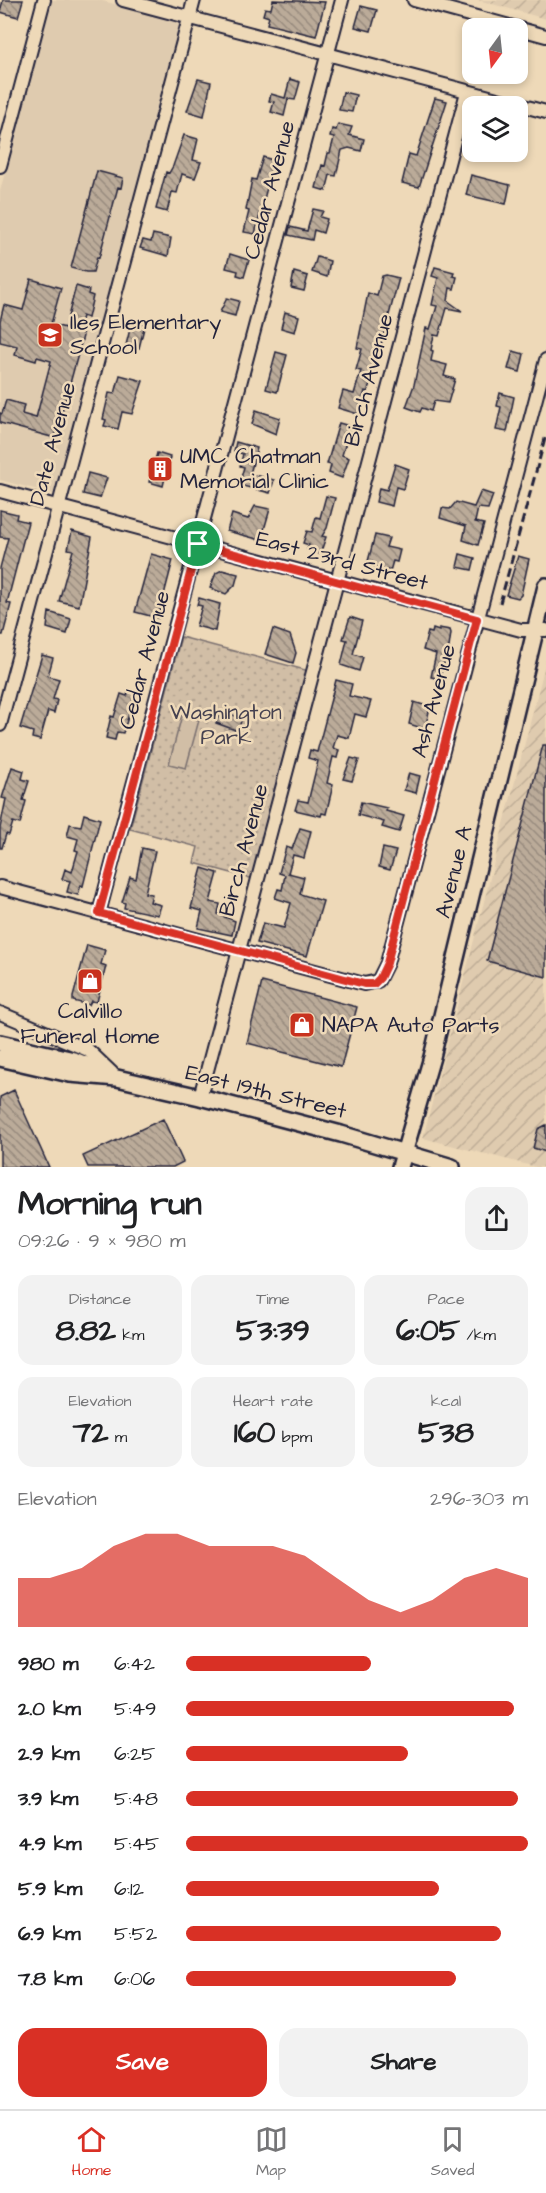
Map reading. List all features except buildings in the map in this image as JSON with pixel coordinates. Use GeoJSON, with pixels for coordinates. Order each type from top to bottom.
{"type":"FeatureCollection","features":[{"type":"Feature","properties":{"kind":"main road","name":"Avenue A"},"geometry":{"type":"LineString","coordinates":[[402,1160],[434,1047],[540,630],[546,586]]}},
{"type":"Feature","properties":{"kind":"main road","name":"East 19th Street"},"geometry":{"type":"LineString","coordinates":[[0,1043],[74,1060],[117,1078]]}},
{"type":"Feature","properties":{"kind":"main road","name":"East 19th Street"},"geometry":{"type":"LineString","coordinates":[[0,1058],[70,1074],[117,1078],[200,1097],[402,1160],[452,1167]]}},
{"type":"Feature","properties":{"kind":"street"},"geometry":{"type":"LineString","coordinates":[[0,166],[44,0]]}},
{"type":"Feature","properties":{"kind":"street"},"geometry":{"type":"LineString","coordinates":[[123,0],[546,112]]}},
{"type":"Feature","properties":{"kind":"street","name":"Date Avenue"},"geometry":{"type":"LineString","coordinates":[[0,725],[194,0]]}},
{"type":"Feature","properties":{"kind":"street","name":"Cedar Avenue"},"geometry":{"type":"LineString","coordinates":[[99,913],[342,0]]}},
{"type":"Feature","properties":{"kind":"street"},"geometry":{"type":"LineString","coordinates":[[414,0],[546,36]]}},
{"type":"Feature","properties":{"kind":"street","name":"Birch Avenue"},"geometry":{"type":"LineString","coordinates":[[200,1097],[468,92]]}},
{"type":"Feature","properties":{"kind":"street","name":"Ash Avenue"},"geometry":{"type":"LineString","coordinates":[[240,950],[364,984],[378,981],[387,963],[546,360]]}},
{"type":"Feature","properties":{"kind":"street","name":"East 23rd Street"},"geometry":{"type":"LineString","coordinates":[[0,491],[477,619],[521,630],[540,630]]}},
{"type":"Feature","properties":{"kind":"street"},"geometry":{"type":"LineString","coordinates":[[0,887],[240,950]]}},
{"type":"Feature","properties":{"kind":"street"},"geometry":{"type":"LineString","coordinates":[[0,1013],[87,1050],[117,1078]]}},
{"type":"Feature","properties":{"kind":"shaded area","name":"Iles Elementary School"},"geometry":{"type":"Polygon","coordinates":[[[51,0],[99,0],[178,21],[181,25],[54,494],[0,480],[0,191],[51,0]]]}},
{"type":"Feature","properties":{"kind":"shaded area"},"geometry":{"type":"Polygon","coordinates":[[[478,0],[546,0],[546,19],[478,0]]]}},
{"type":"Feature","properties":{"kind":"shaded area"},"geometry":{"type":"Polygon","coordinates":[[[546,661],[546,1167],[536,1167],[423,1138],[546,661]]]}},
{"type":"Feature","properties":{"kind":"green space","name":"Washington Park"},"geometry":{"type":"Polygon","coordinates":[[[181,637],[309,671],[254,879],[194,863],[198,847],[130,829],[181,637]]]}},
{"type":"Feature","properties":{"kind":"green space"},"geometry":{"type":"Polygon","coordinates":[[[182,715],[199,720],[186,768],[169,764],[182,715]]]}},
{"type":"Feature","properties":{"kind":"railway"},"geometry":{"type":"LineString","coordinates":[[500,603],[546,435]]}},
{"type":"Feature","properties":{"kind":"place","name":"Iles Elementary School"},"geometry":{"type":"Point","coordinates":[50,335]}},
{"type":"Feature","properties":{"kind":"place","name":"UMC Chatman Memorial Clinic"},"geometry":{"type":"Point","coordinates":[160,469]}},
{"type":"Feature","properties":{"kind":"place","name":"Calvillo Funeral Home"},"geometry":{"type":"Point","coordinates":[90,981]}},
{"type":"Feature","properties":{"kind":"place","name":"NAPA Auto Parts"},"geometry":{"type":"Point","coordinates":[302,1025]}},
{"type":"Feature","properties":{"kind":"route"},"geometry":{"type":"LineString","coordinates":[[198,544],[477,619],[387,963],[385,970],[374,984],[364,984],[99,913],[198,544]]}}]}
